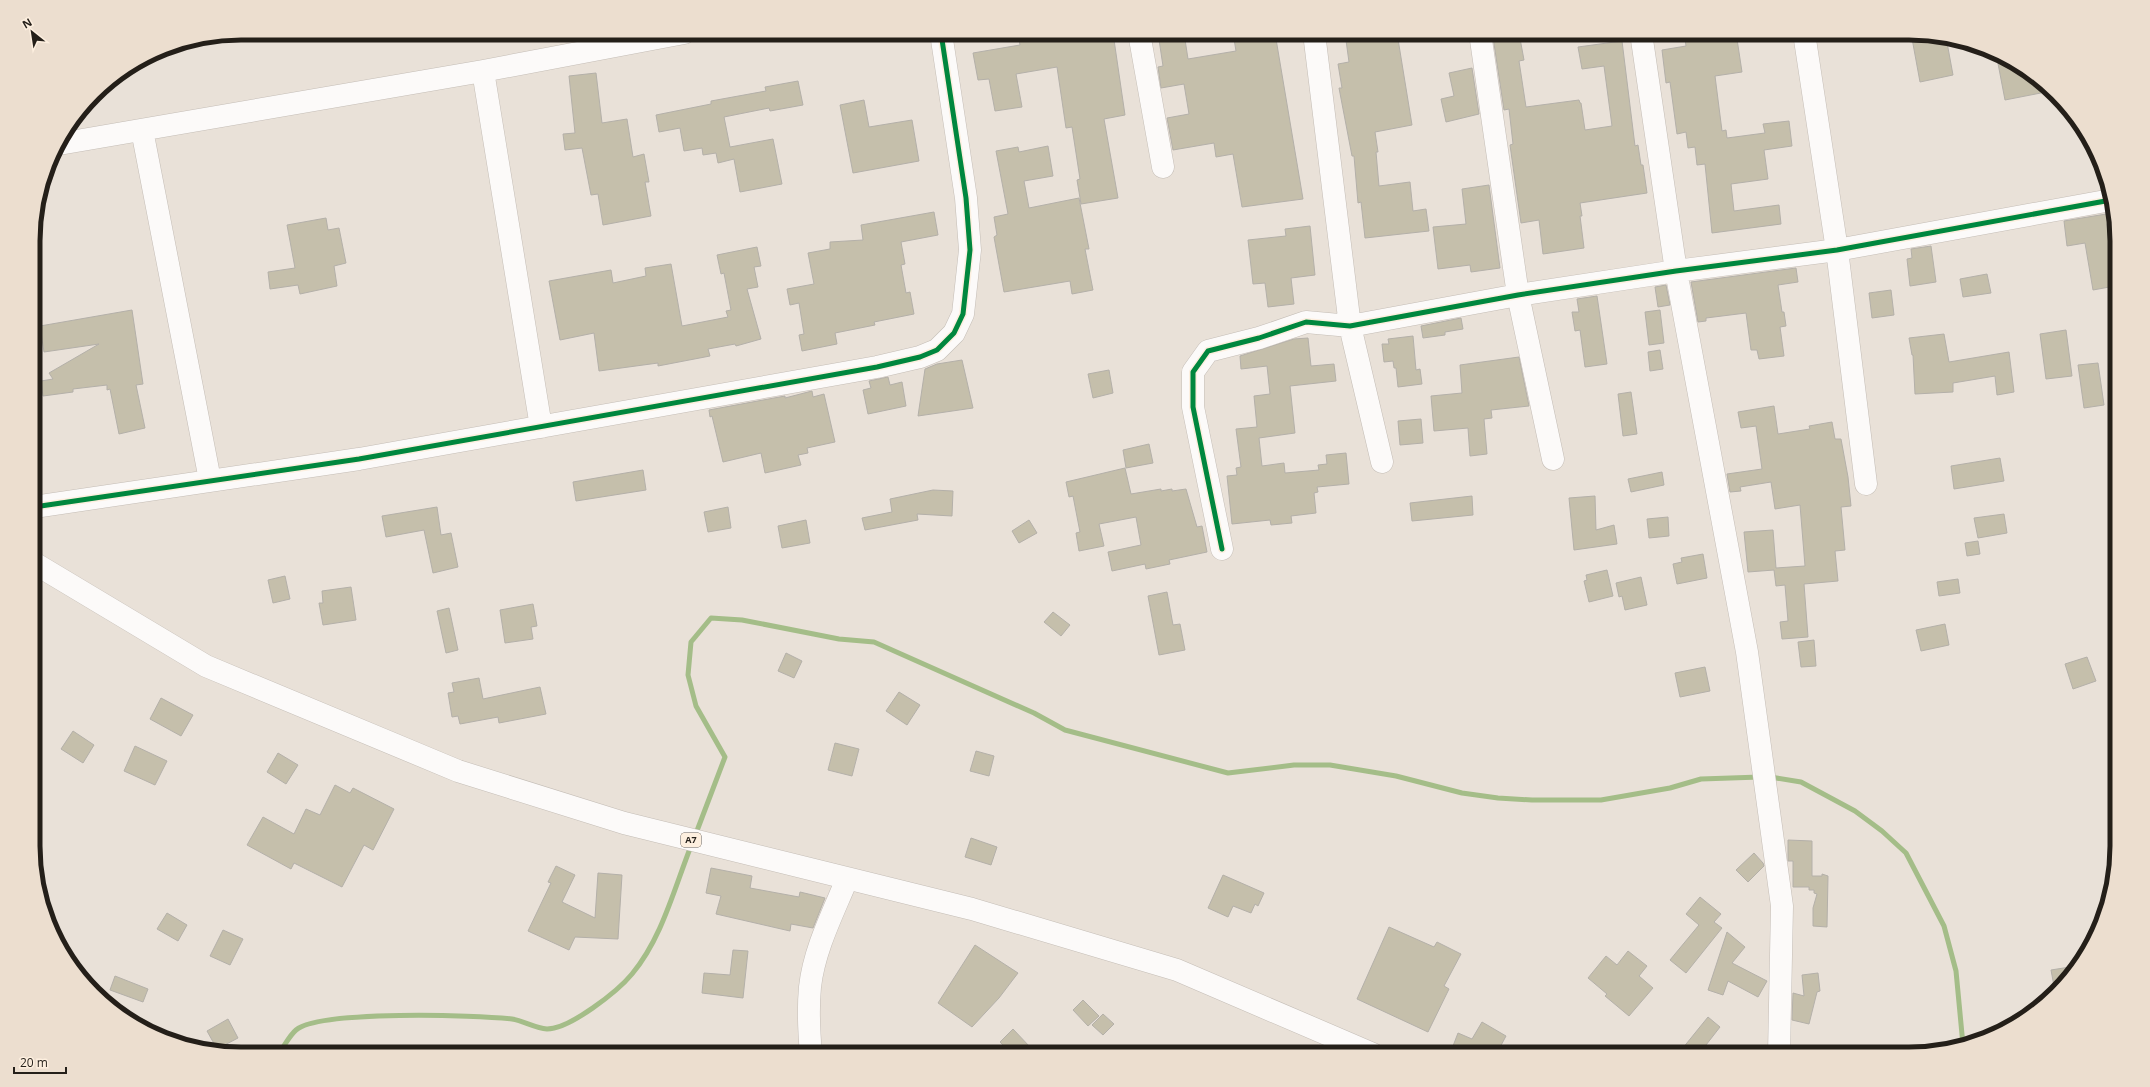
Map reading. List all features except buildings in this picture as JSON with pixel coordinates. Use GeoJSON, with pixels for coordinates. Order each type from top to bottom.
{"type":"FeatureCollection","features":[{"type":"Feature","properties":{"kind":"street"},"geometry":{"type":"LineString","coordinates":[[66,143],[483,71],[647,40]]}},
{"type":"Feature","properties":{"kind":"street"},"geometry":{"type":"LineString","coordinates":[[40,506],[359,459],[877,367],[920,357],[937,350],[946,343],[954,332],[963,314],[970,250],[966,198],[942,40]]}},
{"type":"Feature","properties":{"kind":"street"},"geometry":{"type":"LineString","coordinates":[[1139,40],[1163,167]]}},
{"type":"Feature","properties":{"kind":"street"},"geometry":{"type":"LineString","coordinates":[[1315,40],[1350,326],[1382,462]]}},
{"type":"Feature","properties":{"kind":"street"},"geometry":{"type":"LineString","coordinates":[[1481,40],[1518,295],[1553,458]]}},
{"type":"Feature","properties":{"kind":"street"},"geometry":{"type":"LineString","coordinates":[[1642,40],[1676,271],[1747,652],[1781,898],[1779,1047]]}},
{"type":"Feature","properties":{"kind":"street"},"geometry":{"type":"LineString","coordinates":[[1805,40],[1837,250],[1866,484]]}},
{"type":"Feature","properties":{"kind":"street"},"geometry":{"type":"LineString","coordinates":[[483,71],[541,427]]}},
{"type":"Feature","properties":{"kind":"street"},"geometry":{"type":"LineString","coordinates":[[142,130],[210,480]]}},
{"type":"Feature","properties":{"kind":"street"},"geometry":{"type":"LineString","coordinates":[[1222,549],[1193,407],[1193,372],[1208,351],[1259,338],[1306,322],[1350,326],[1518,295],[1676,271],[1837,250],[2106,201]]}},
{"type":"Feature","properties":{"kind":"street","name":"A7"},"geometry":{"type":"LineString","coordinates":[[40,568],[206,666],[458,772],[624,823],[847,880],[972,909],[1177,970],[1357,1047]]}},
{"type":"Feature","properties":{"kind":"street"},"geometry":{"type":"LineString","coordinates":[[810,1047],[810,986],[819,948],[847,880]]}},
{"type":"Feature","properties":{"kind":"waterway"},"geometry":{"type":"LineString","coordinates":[[695,836],[725,757],[696,706],[688,675],[691,642],[711,618],[742,620],[839,639],[874,642],[1034,713],[1065,730],[1228,773],[1294,765],[1330,765],[1396,776],[1462,793],[1498,798],[1532,800],[1601,800],[1670,788],[1701,779],[1760,777]]}},
{"type":"Feature","properties":{"kind":"waterway"},"geometry":{"type":"LineString","coordinates":[[1770,777],[1801,782],[1855,811],[1882,831],[1906,853],[1944,926],[1956,971],[1962,1040]]}},
{"type":"Feature","properties":{"kind":"waterway"},"geometry":{"type":"LineString","coordinates":[[283,1047],[296,1030],[310,1024],[335,1019],[434,1015],[467,1016],[512,1019],[547,1029],[568,1023],[593,1008],[616,990],[632,974],[642,960],[666,913],[691,846]]}},
{"type":"Feature","properties":{"kind":"cycle path"},"geometry":{"type":"LineString","coordinates":[[40,506],[359,459],[877,367],[920,357],[937,350],[954,333],[963,314],[970,250],[966,198],[942,40]]}},
{"type":"Feature","properties":{"kind":"cycle path"},"geometry":{"type":"LineString","coordinates":[[1222,549],[1193,407],[1193,372],[1208,351],[1259,338],[1306,322],[1350,326],[1518,295],[1676,271],[1837,250],[2106,201]]}}]}
